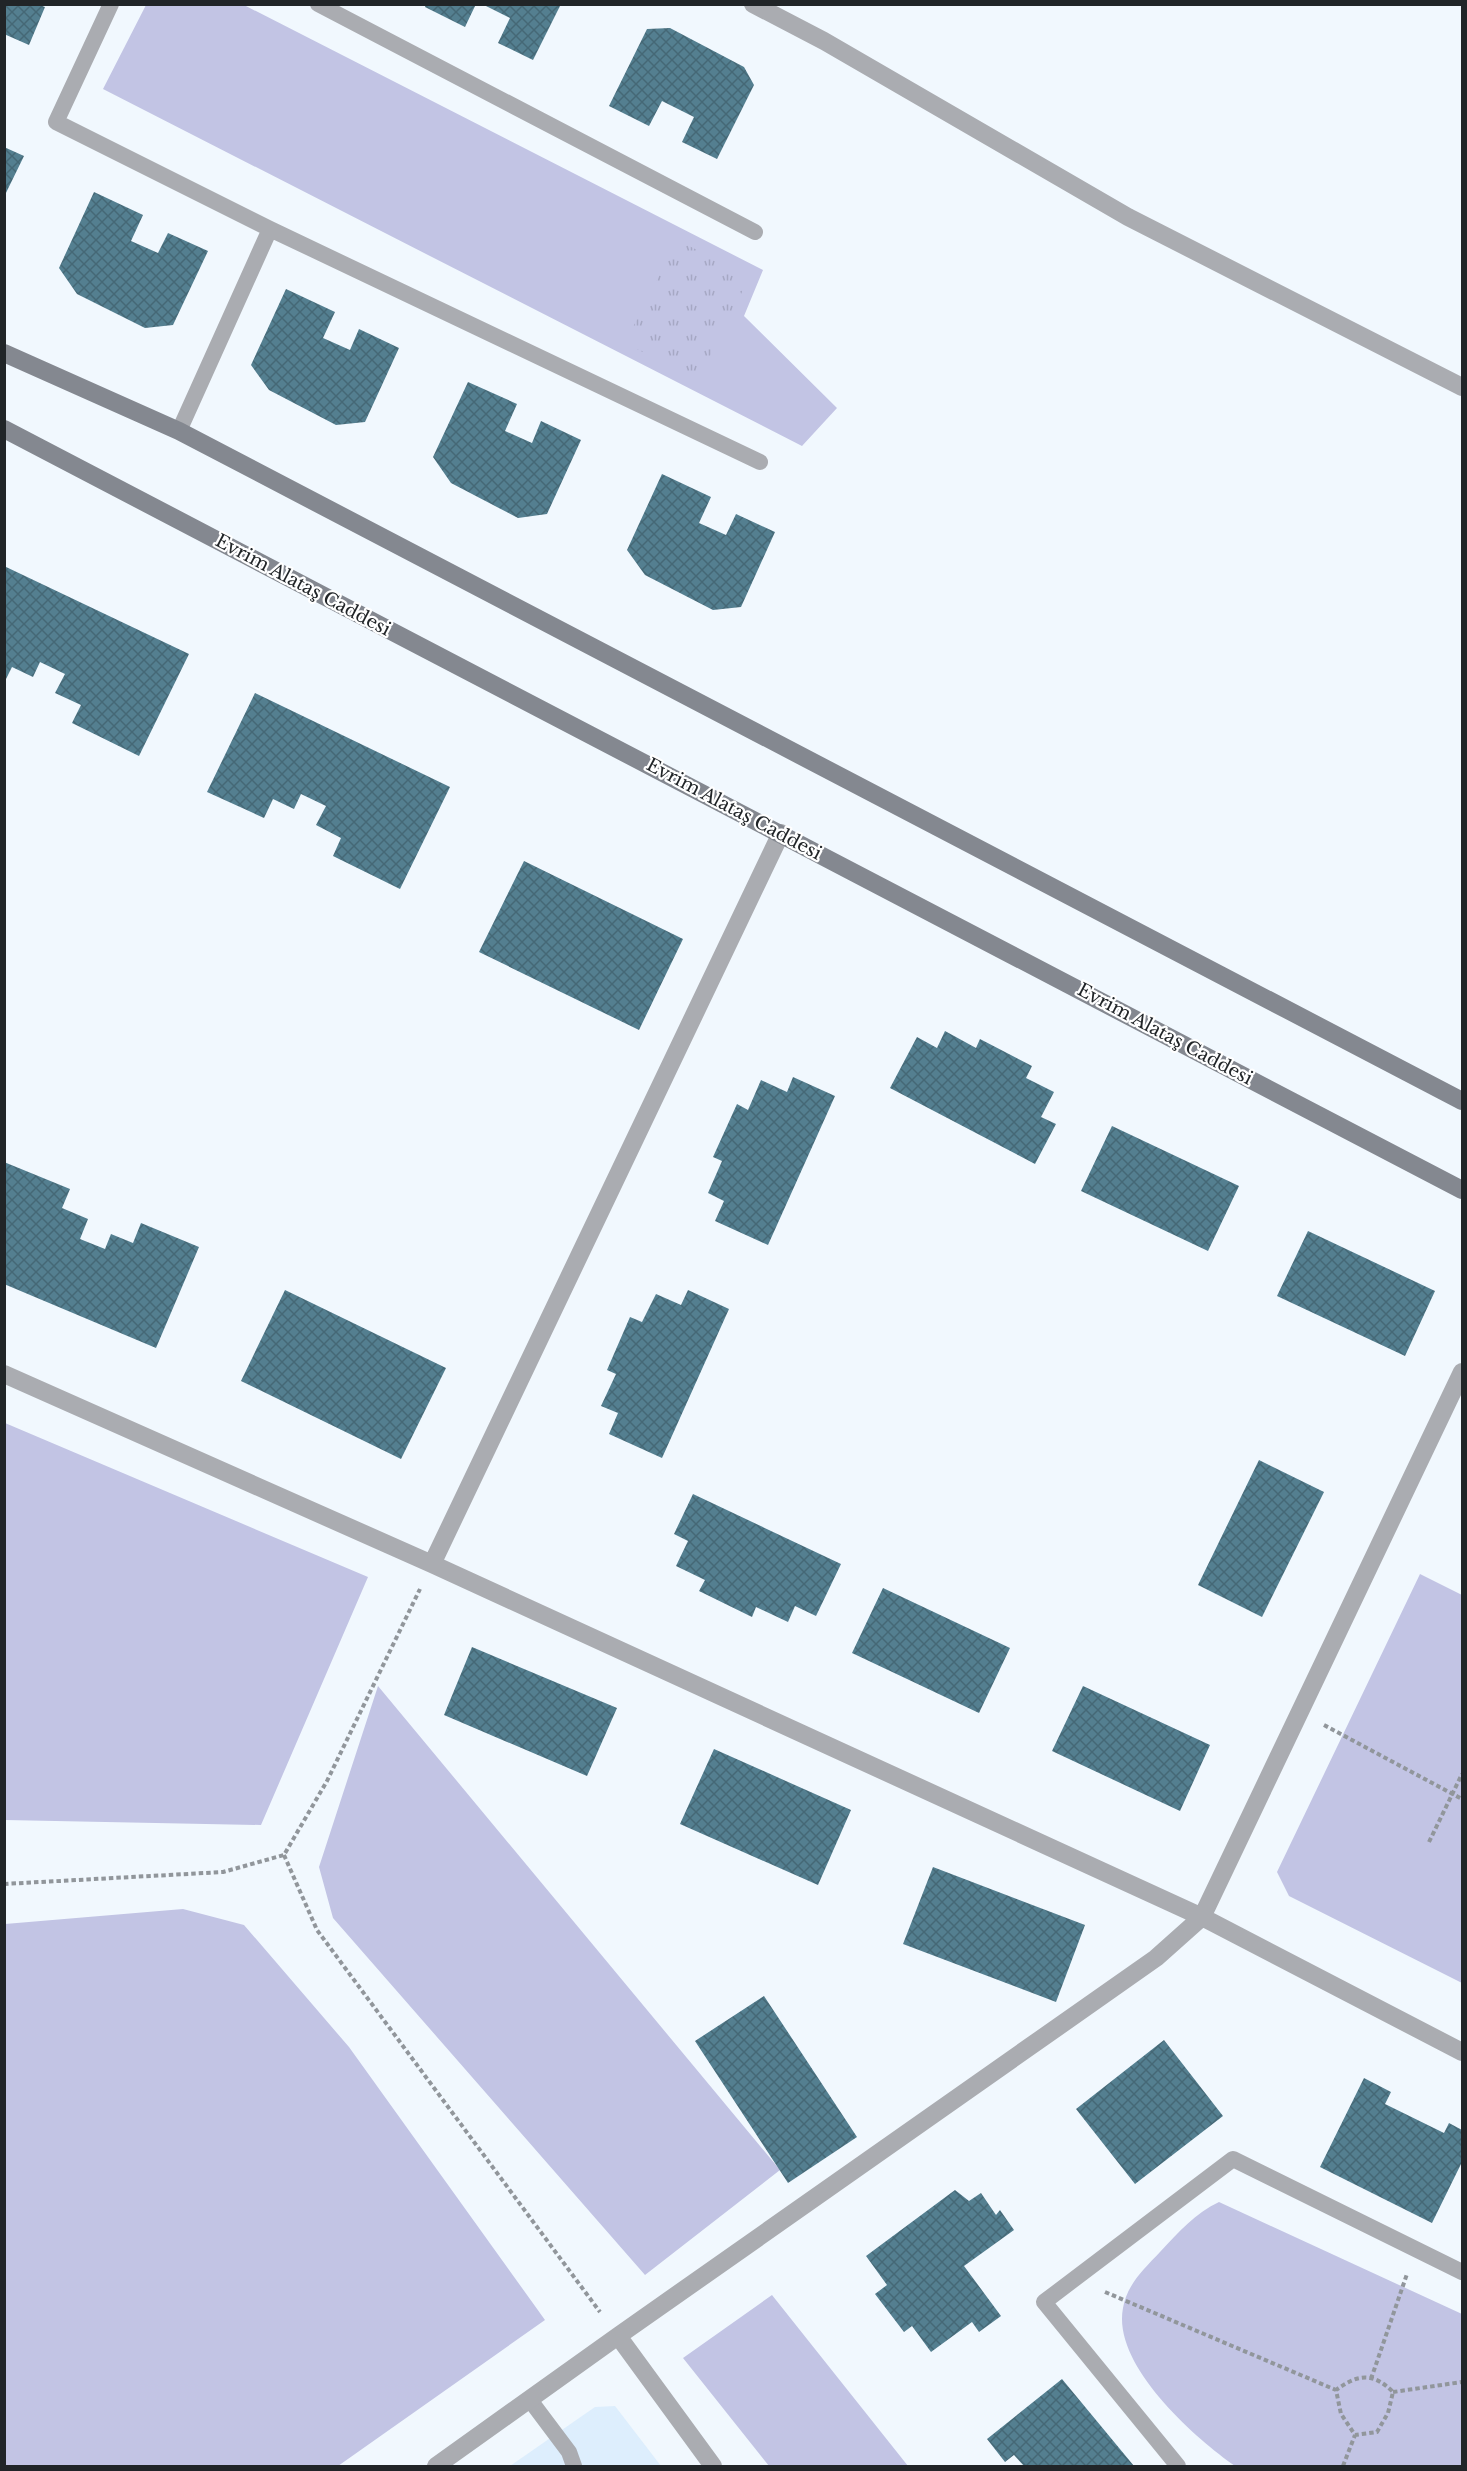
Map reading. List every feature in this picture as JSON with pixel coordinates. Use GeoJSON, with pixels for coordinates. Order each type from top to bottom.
{"type":"FeatureCollection","features":[{"type":"Feature","properties":{"kind":"main road"},"geometry":{"type":"LineString","coordinates":[[4,353],[178,431],[1462,1101]]}},
{"type":"Feature","properties":{"kind":"main road","name":"Evrim Alataş Caddesi"},"geometry":{"type":"LineString","coordinates":[[4,429],[1462,1190]]}},
{"type":"Feature","properties":{"kind":"street"},"geometry":{"type":"LineString","coordinates":[[753,4],[824,41],[1128,217],[1462,387]]}},
{"type":"Feature","properties":{"kind":"street"},"geometry":{"type":"LineString","coordinates":[[432,1564],[781,833]]}},
{"type":"Feature","properties":{"kind":"street"},"geometry":{"type":"LineString","coordinates":[[436,2466],[1156,1958],[1202,1917],[1462,1372]]}},
{"type":"Feature","properties":{"kind":"street"},"geometry":{"type":"LineString","coordinates":[[4,1374],[432,1564],[1202,1917],[1462,2052]]}},
{"type":"Feature","properties":{"kind":"street"},"geometry":{"type":"LineString","coordinates":[[618,2336],[713,2466]]}},
{"type":"Feature","properties":{"kind":"lane"},"geometry":{"type":"LineString","coordinates":[[111,4],[56,122],[270,229],[760,462]]}},
{"type":"Feature","properties":{"kind":"lane"},"geometry":{"type":"LineString","coordinates":[[318,4],[755,232]]}},
{"type":"Feature","properties":{"kind":"lane"},"geometry":{"type":"LineString","coordinates":[[178,431],[270,229]]}},
{"type":"Feature","properties":{"kind":"lane"},"geometry":{"type":"LineString","coordinates":[[1178,2466],[1044,2302],[1233,2159],[1415,2249],[1460,2265]]}},
{"type":"Feature","properties":{"kind":"lane"},"geometry":{"type":"LineString","coordinates":[[530,2400],[569,2452],[574,2466]]}},
{"type":"Feature","properties":{"kind":"path"},"geometry":{"type":"LineString","coordinates":[[4,1884],[223,1872],[284,1856],[327,1781],[432,1564]]}},
{"type":"Feature","properties":{"kind":"path"},"geometry":{"type":"LineString","coordinates":[[1300,1712],[1462,1799]]}},
{"type":"Feature","properties":{"kind":"path"},"geometry":{"type":"LineString","coordinates":[[1429,1842],[1462,1774]]}},
{"type":"Feature","properties":{"kind":"path"},"geometry":{"type":"LineString","coordinates":[[284,1856],[317,1930],[618,2336]]}},
{"type":"Feature","properties":{"kind":"path"},"geometry":{"type":"LineString","coordinates":[[1371,2379],[1415,2249]]}},
{"type":"Feature","properties":{"kind":"path"},"geometry":{"type":"LineString","coordinates":[[1074,2279],[1336,2390]]}},
{"type":"Feature","properties":{"kind":"path"},"geometry":{"type":"LineString","coordinates":[[1336,2390],[1351,2379],[1371,2379],[1382,2381],[1393,2392]]}},
{"type":"Feature","properties":{"kind":"path"},"geometry":{"type":"LineString","coordinates":[[1393,2392],[1462,2382]]}},
{"type":"Feature","properties":{"kind":"path"},"geometry":{"type":"LineString","coordinates":[[1336,2390],[1341,2414],[1355,2435]]}},
{"type":"Feature","properties":{"kind":"path"},"geometry":{"type":"LineString","coordinates":[[1355,2435],[1377,2432],[1388,2413],[1393,2392]]}},
{"type":"Feature","properties":{"kind":"path"},"geometry":{"type":"LineString","coordinates":[[1343,2466],[1355,2435]]}},
{"type":"Feature","properties":{"kind":"shaded area"},"geometry":{"type":"Polygon","coordinates":[[[615,2406],[661,2466],[510,2466],[595,2407],[615,2406]]]}},
{"type":"Feature","properties":{"kind":"green space"},"geometry":{"type":"Polygon","coordinates":[[[146,5],[244,5],[763,270],[744,316],[837,408],[802,446],[103,89],[146,5]]]}},
{"type":"Feature","properties":{"kind":"green space"},"geometry":{"type":"Polygon","coordinates":[[[677,240],[750,276],[698,380],[625,343],[677,240]]]}},
{"type":"Feature","properties":{"kind":"green space"},"geometry":{"type":"Polygon","coordinates":[[[5,1423],[368,1577],[261,1825],[5,1820],[5,1423]]]}},
{"type":"Feature","properties":{"kind":"green space"},"geometry":{"type":"Polygon","coordinates":[[[1420,1574],[1462,1595],[1462,1983],[1289,1896],[1277,1872],[1420,1574]]]}},
{"type":"Feature","properties":{"kind":"green space"},"geometry":{"type":"Polygon","coordinates":[[[378,1686],[780,2170],[645,2275],[333,1918],[319,1867],[378,1686]]]}},
{"type":"Feature","properties":{"kind":"green space"},"geometry":{"type":"Polygon","coordinates":[[[183,1909],[244,1925],[349,2047],[545,2320],[338,2466],[5,2466],[5,1924],[183,1909]]]}},
{"type":"Feature","properties":{"kind":"green space"},"geometry":{"type":"Polygon","coordinates":[[[1219,2202],[1462,2314],[1462,2466],[1235,2466],[1199,2437],[1160,2398],[1130,2353],[1123,2330],[1125,2299],[1137,2277],[1174,2237],[1195,2217],[1219,2202]]]}},
{"type":"Feature","properties":{"kind":"green space"},"geometry":{"type":"Polygon","coordinates":[[[772,2295],[908,2466],[769,2466],[683,2358],[772,2295]]]}},
{"type":"Feature","properties":{"kind":"building"},"geometry":{"type":"Polygon","coordinates":[[[4,4],[37,4],[45,7],[29,45],[4,34],[4,4]]]}},
{"type":"Feature","properties":{"kind":"building"},"geometry":{"type":"Polygon","coordinates":[[[426,4],[476,4],[465,27],[425,7],[426,4]]]}},
{"type":"Feature","properties":{"kind":"building"},"geometry":{"type":"Polygon","coordinates":[[[482,4],[561,4],[533,60],[498,43],[510,18],[482,4]]]}},
{"type":"Feature","properties":{"kind":"building"},"geometry":{"type":"Polygon","coordinates":[[[670,28],[744,67],[754,85],[717,159],[682,142],[694,117],[662,101],[649,126],[609,106],[647,29],[670,28]]]}},
{"type":"Feature","properties":{"kind":"building"},"geometry":{"type":"Polygon","coordinates":[[[4,147],[24,156],[4,197],[4,147]]]}},
{"type":"Feature","properties":{"kind":"building"},"geometry":{"type":"Polygon","coordinates":[[[94,192],[143,215],[131,241],[158,253],[168,233],[208,251],[173,325],[145,328],[77,294],[59,268],[94,192]]]}},
{"type":"Feature","properties":{"kind":"building"},"geometry":{"type":"Polygon","coordinates":[[[286,289],[335,312],[323,338],[350,350],[359,329],[399,348],[365,422],[336,425],[269,390],[251,365],[286,289]]]}},
{"type":"Feature","properties":{"kind":"building"},"geometry":{"type":"Polygon","coordinates":[[[468,382],[517,404],[505,431],[532,443],[541,421],[581,440],[547,514],[518,518],[451,483],[433,457],[468,382]]]}},
{"type":"Feature","properties":{"kind":"building"},"geometry":{"type":"Polygon","coordinates":[[[662,474],[711,497],[699,523],[726,535],[736,514],[775,532],[741,607],[713,610],[645,575],[627,550],[662,474]]]}},
{"type":"Feature","properties":{"kind":"building"},"geometry":{"type":"Polygon","coordinates":[[[4,566],[189,654],[139,756],[72,723],[81,705],[55,693],[65,674],[40,662],[33,677],[12,667],[4,683],[4,566]]]}},
{"type":"Feature","properties":{"kind":"building"},"geometry":{"type":"Polygon","coordinates":[[[255,693],[450,787],[400,889],[333,856],[341,838],[316,825],[326,806],[301,794],[294,809],[273,799],[264,818],[207,792],[255,693]]]}},
{"type":"Feature","properties":{"kind":"building"},"geometry":{"type":"Polygon","coordinates":[[[524,861],[683,939],[639,1030],[479,952],[524,861]]]}},
{"type":"Feature","properties":{"kind":"building"},"geometry":{"type":"Polygon","coordinates":[[[945,1031],[976,1048],[980,1039],[1032,1066],[1026,1078],[1054,1092],[1041,1117],[1056,1124],[1035,1164],[890,1088],[917,1037],[937,1048],[945,1031]]]}},
{"type":"Feature","properties":{"kind":"building"},"geometry":{"type":"Polygon","coordinates":[[[793,1077],[835,1096],[768,1245],[715,1221],[724,1201],[708,1193],[722,1161],[713,1157],[737,1104],[748,1110],[761,1080],[787,1092],[793,1077]]]}},
{"type":"Feature","properties":{"kind":"building"},"geometry":{"type":"Polygon","coordinates":[[[1112,1126],[1239,1186],[1208,1251],[1081,1191],[1112,1126]]]}},
{"type":"Feature","properties":{"kind":"building"},"geometry":{"type":"Polygon","coordinates":[[[4,1162],[70,1189],[62,1208],[88,1219],[80,1239],[105,1249],[111,1234],[133,1243],[141,1223],[199,1247],[156,1348],[4,1284],[4,1162]]]}},
{"type":"Feature","properties":{"kind":"building"},"geometry":{"type":"Polygon","coordinates":[[[1308,1231],[1435,1291],[1405,1356],[1277,1296],[1308,1231]]]}},
{"type":"Feature","properties":{"kind":"building"},"geometry":{"type":"Polygon","coordinates":[[[285,1290],[446,1368],[401,1459],[241,1381],[285,1290]]]}},
{"type":"Feature","properties":{"kind":"building"},"geometry":{"type":"Polygon","coordinates":[[[688,1290],[729,1309],[662,1458],[609,1434],[618,1413],[601,1406],[616,1374],[607,1370],[630,1317],[642,1322],[656,1294],[681,1305],[688,1290]]]}},
{"type":"Feature","properties":{"kind":"building"},"geometry":{"type":"Polygon","coordinates":[[[1259,1460],[1324,1492],[1262,1617],[1198,1585],[1259,1460]]]}},
{"type":"Feature","properties":{"kind":"building"},"geometry":{"type":"Polygon","coordinates":[[[693,1494],[841,1564],[816,1616],[795,1606],[788,1622],[756,1607],[752,1617],[699,1591],[705,1580],[676,1566],[688,1541],[674,1534],[693,1494]]]}},
{"type":"Feature","properties":{"kind":"building"},"geometry":{"type":"Polygon","coordinates":[[[883,1588],[1010,1648],[979,1713],[852,1653],[883,1588]]]}},
{"type":"Feature","properties":{"kind":"building"},"geometry":{"type":"Polygon","coordinates":[[[472,1647],[617,1708],[587,1776],[444,1715],[472,1647]]]}},
{"type":"Feature","properties":{"kind":"building"},"geometry":{"type":"Polygon","coordinates":[[[1083,1686],[1210,1745],[1180,1811],[1052,1751],[1083,1686]]]}},
{"type":"Feature","properties":{"kind":"building"},"geometry":{"type":"Polygon","coordinates":[[[714,1749],[851,1810],[818,1885],[680,1824],[714,1749]]]}},
{"type":"Feature","properties":{"kind":"building"},"geometry":{"type":"Polygon","coordinates":[[[933,1867],[1085,1925],[1056,2002],[903,1944],[933,1867]]]}},
{"type":"Feature","properties":{"kind":"building"},"geometry":{"type":"Polygon","coordinates":[[[764,1996],[857,2137],[788,2183],[695,2041],[764,1996]]]}},
{"type":"Feature","properties":{"kind":"building"},"geometry":{"type":"Polygon","coordinates":[[[1164,2040],[1223,2116],[1135,2184],[1076,2109],[1164,2040]]]}},
{"type":"Feature","properties":{"kind":"building"},"geometry":{"type":"Polygon","coordinates":[[[1364,2078],[1391,2092],[1385,2104],[1444,2133],[1449,2123],[1462,2130],[1462,2162],[1432,2223],[1320,2167],[1364,2078]]]}},
{"type":"Feature","properties":{"kind":"building"},"geometry":{"type":"Polygon","coordinates":[[[955,2190],[969,2201],[981,2193],[996,2215],[1000,2210],[1014,2230],[964,2266],[1001,2316],[979,2332],[972,2322],[931,2352],[912,2326],[904,2332],[875,2294],[887,2285],[866,2256],[955,2190]]]}},
{"type":"Feature","properties":{"kind":"building"},"geometry":{"type":"Polygon","coordinates":[[[1062,2379],[1134,2466],[1024,2466],[1014,2455],[1005,2462],[987,2439],[1062,2379]]]}}]}
